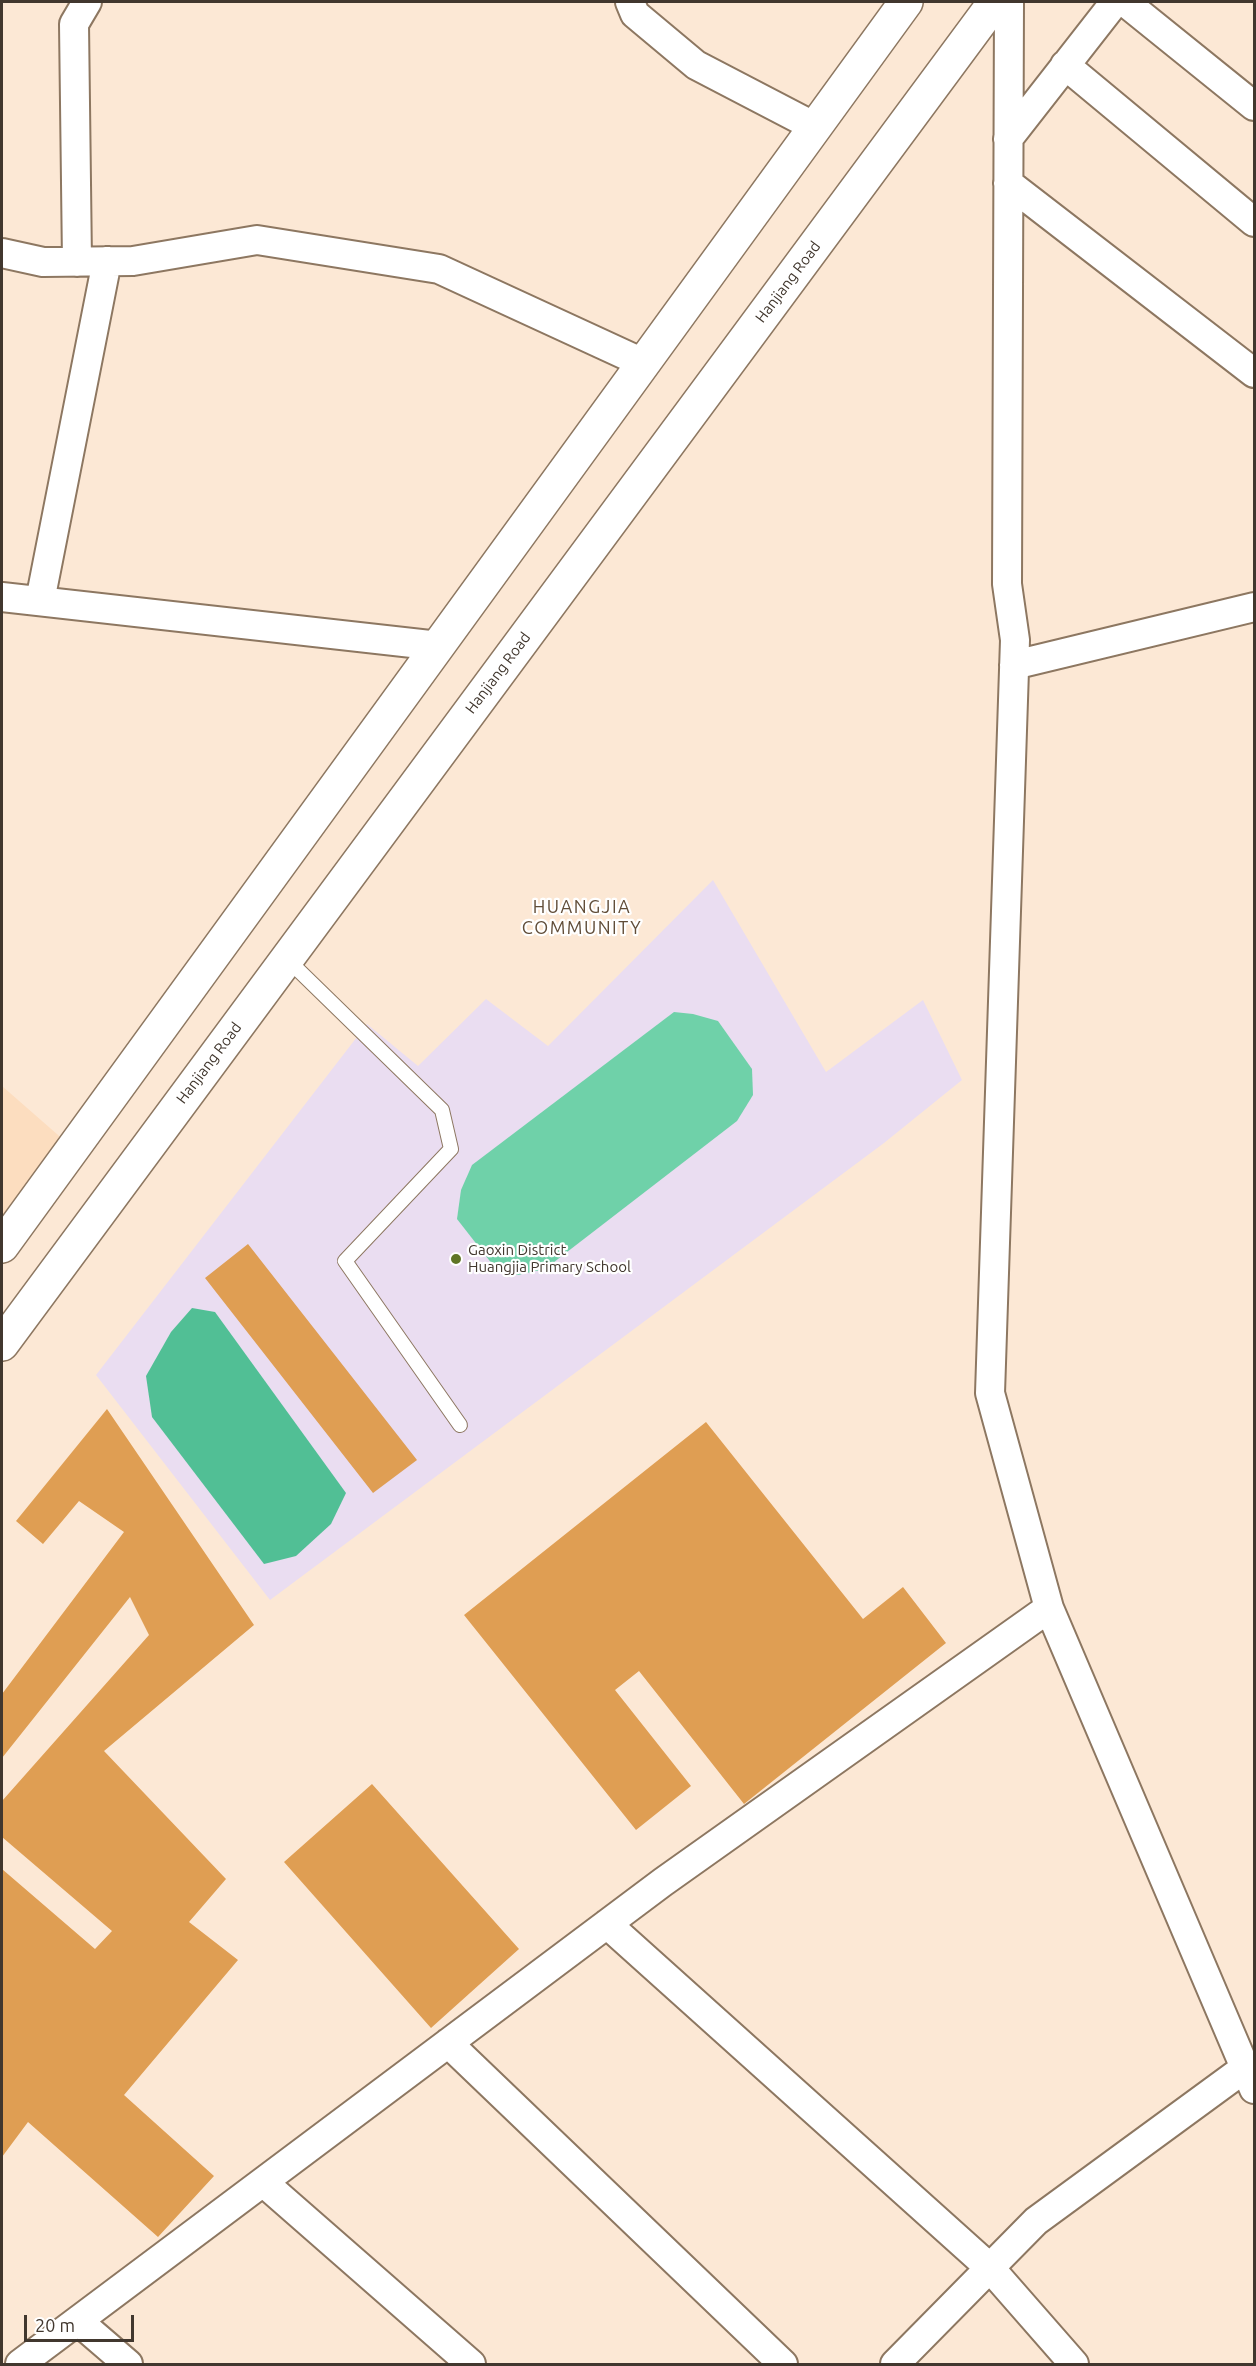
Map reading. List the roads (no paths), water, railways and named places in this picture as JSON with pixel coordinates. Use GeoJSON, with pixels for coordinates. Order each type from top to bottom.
{"type":"FeatureCollection","features":[{"type":"Feature","properties":{"kind":"main road"},"geometry":{"type":"LineString","coordinates":[[2,1246],[906,2]]}},
{"type":"Feature","properties":{"kind":"main road","name":"Hanjiang Road"},"geometry":{"type":"LineString","coordinates":[[2,1344],[995,2]]}},
{"type":"Feature","properties":{"kind":"street"},"geometry":{"type":"LineString","coordinates":[[77,262],[74,24],[87,2]]}},
{"type":"Feature","properties":{"kind":"street"},"geometry":{"type":"LineString","coordinates":[[630,2],[635,14],[696,65],[815,127]]}},
{"type":"Feature","properties":{"kind":"street"},"geometry":{"type":"LineString","coordinates":[[895,2364],[1036,2221],[1250,2078],[1048,1608],[990,1393],[1015,640],[1007,584],[1008,2]]}},
{"type":"Feature","properties":{"kind":"street"},"geometry":{"type":"LineString","coordinates":[[1008,139],[1115,2]]}},
{"type":"Feature","properties":{"kind":"street"},"geometry":{"type":"LineString","coordinates":[[1125,2],[1254,106]]}},
{"type":"Feature","properties":{"kind":"street"},"geometry":{"type":"LineString","coordinates":[[1065,65],[1254,222]]}},
{"type":"Feature","properties":{"kind":"street"},"geometry":{"type":"LineString","coordinates":[[1008,183],[1254,373]]}},
{"type":"Feature","properties":{"kind":"street"},"geometry":{"type":"LineString","coordinates":[[2,253],[43,262],[133,261],[257,240],[439,269],[643,363]]}},
{"type":"Feature","properties":{"kind":"street"},"geometry":{"type":"LineString","coordinates":[[40,601],[107,261]]}},
{"type":"Feature","properties":{"kind":"street"},"geometry":{"type":"LineString","coordinates":[[2,597],[439,646]]}},
{"type":"Feature","properties":{"kind":"street"},"geometry":{"type":"LineString","coordinates":[[1014,665],[1254,607]]}},
{"type":"Feature","properties":{"kind":"street"},"geometry":{"type":"LineString","coordinates":[[20,2364],[607,1924],[1048,1608]]}},
{"type":"Feature","properties":{"kind":"street"},"geometry":{"type":"LineString","coordinates":[[607,1924],[990,2268],[1074,2364]]}},
{"type":"Feature","properties":{"kind":"street"},"geometry":{"type":"LineString","coordinates":[[448,2043],[783,2364]]}},
{"type":"Feature","properties":{"kind":"street"},"geometry":{"type":"LineString","coordinates":[[263,2182],[471,2364]]}},
{"type":"Feature","properties":{"kind":"street"},"geometry":{"type":"LineString","coordinates":[[78,2321],[128,2364]]}},
{"type":"Feature","properties":{"kind":"lane"},"geometry":{"type":"LineString","coordinates":[[286,959],[442,1110],[451,1149],[345,1261],[460,1425]]}},
{"type":"Feature","properties":{"kind":"place","name":"Gaoxin District Huangjia Primary School"},"geometry":{"type":"Point","coordinates":[456,1259]}},
{"type":"Feature","properties":{"kind":"district","name":"HUANGJIA COMMUNITY"},"geometry":{"type":"Point","coordinates":[582,917]}}]}
